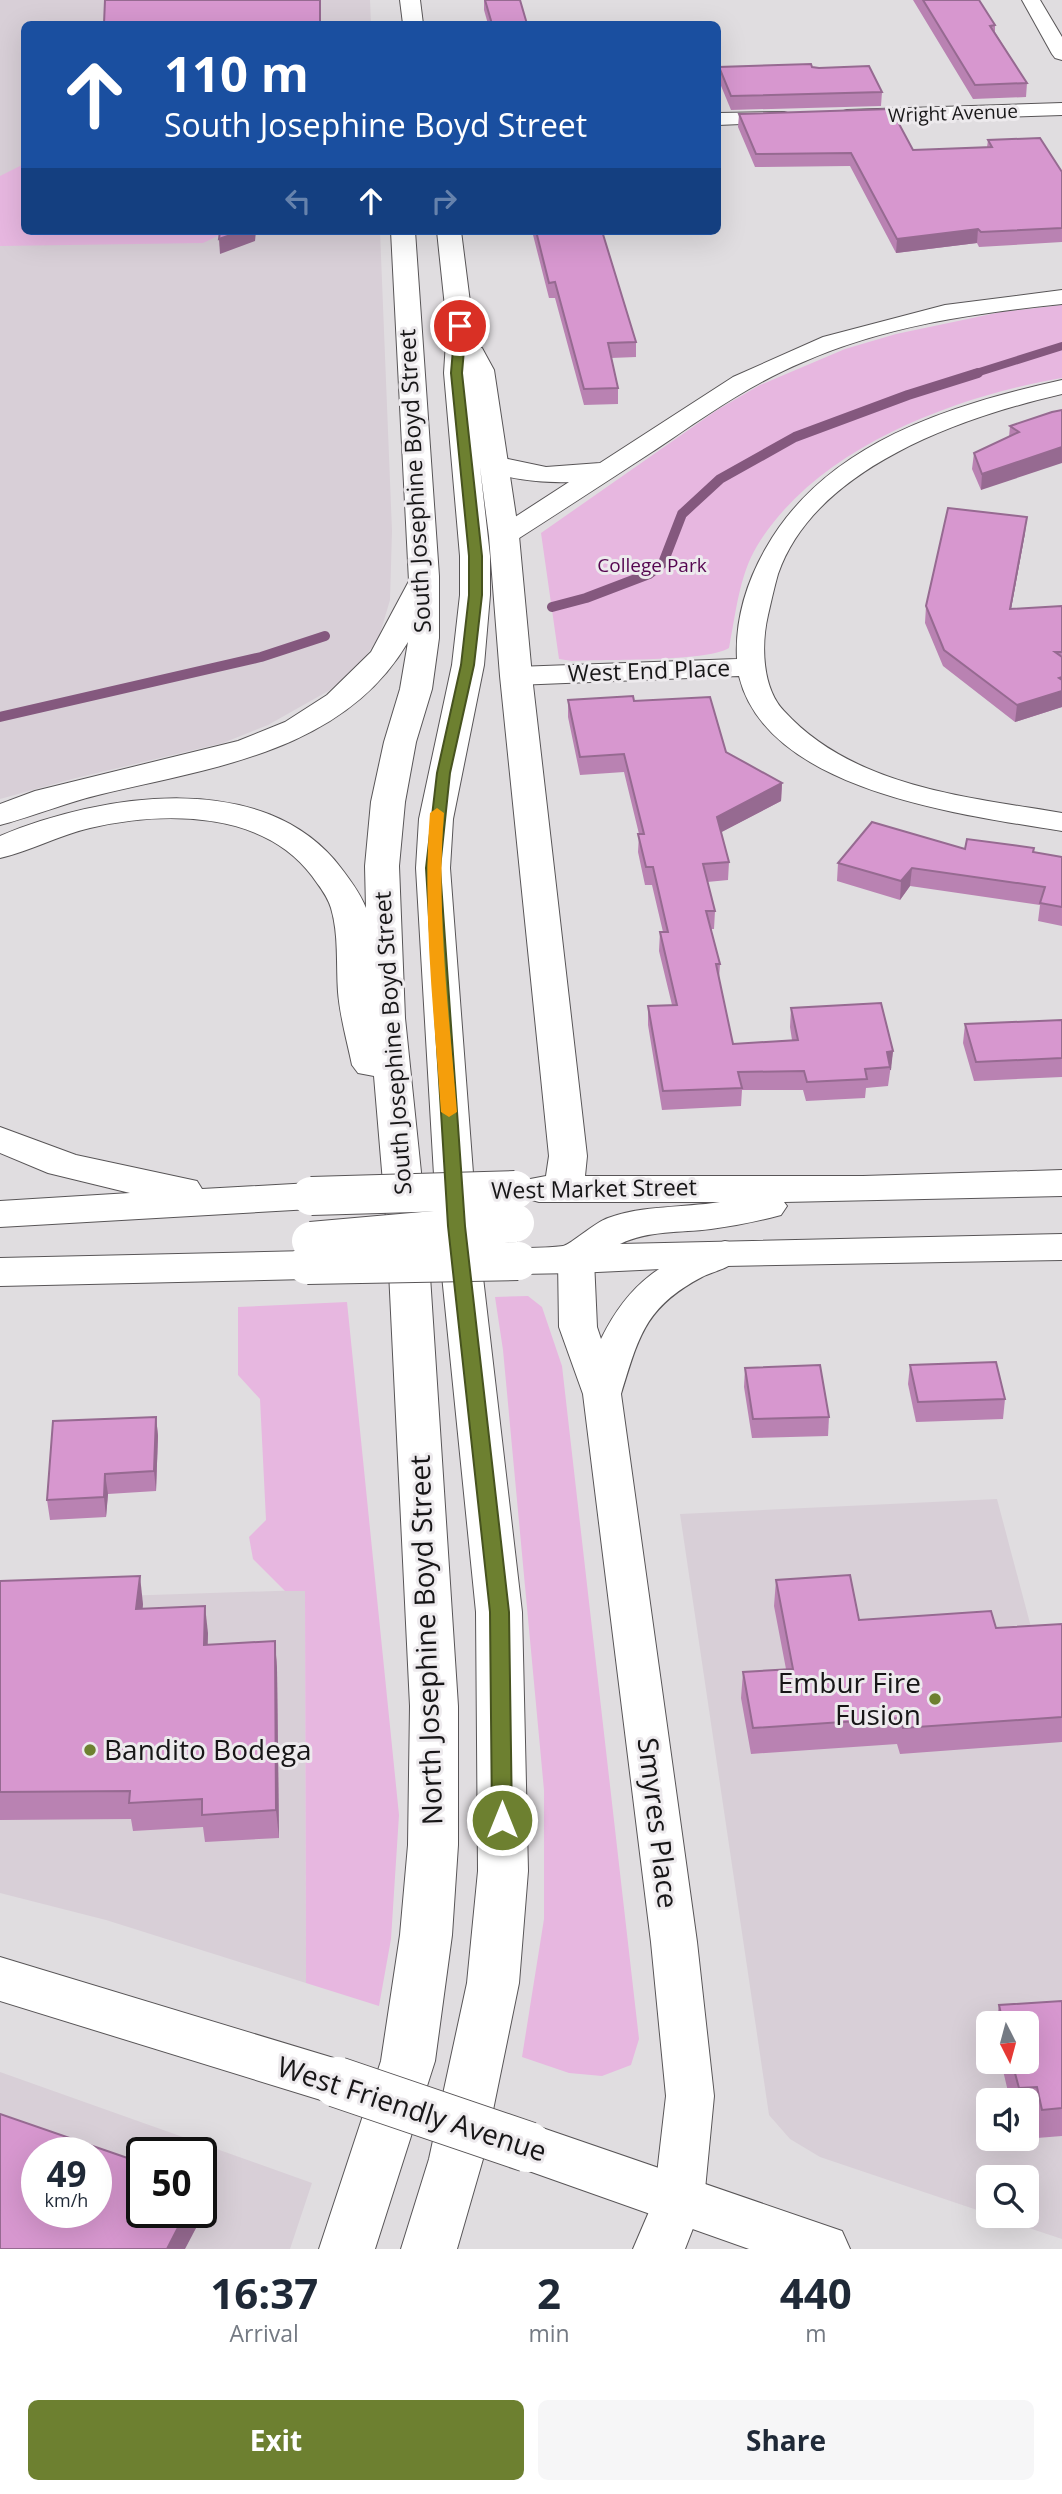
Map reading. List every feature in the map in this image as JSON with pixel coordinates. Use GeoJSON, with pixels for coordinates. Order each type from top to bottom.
{"type":"FeatureCollection","features":[{"type":"Feature","properties":{"kind":"main road"},"geometry":{"type":"LineString","coordinates":[[410,0],[412,21]]}},
{"type":"Feature","properties":{"kind":"main road","name":"South Josephine Boyd Street"},"geometry":{"type":"LineString","coordinates":[[403,235],[424,576],[424,638],[416,689],[400,743],[388,802],[382,866],[387,1017],[407,1230]]}},
{"type":"Feature","properties":{"kind":"main road","name":"South Josephine Boyd Street"},"geometry":{"type":"LineString","coordinates":[[429,2249],[456,2159],[493,1983],[503,1871],[499,1612],[457,1226],[433,868],[443,773],[468,665],[475,595],[475,556],[457,373],[460,326],[449,235]]}},
{"type":"Feature","properties":{"kind":"main road"},"geometry":{"type":"LineString","coordinates":[[460,326],[481,370],[504,536],[516,676],[568,1156],[564,1189],[543,1212],[516,1225]]}},
{"type":"Feature","properties":{"kind":"main road"},"geometry":{"type":"LineString","coordinates":[[0,815],[51,797],[214,757],[274,739],[322,713],[375,668],[396,636],[424,576]]}},
{"type":"Feature","properties":{"kind":"main road"},"geometry":{"type":"LineString","coordinates":[[0,848],[34,832],[69,821],[117,811],[161,808],[247,816],[289,838],[314,858],[342,893],[352,924],[357,1002],[407,1230]]}},
{"type":"Feature","properties":{"kind":"main road"},"geometry":{"type":"LineString","coordinates":[[0,1139],[62,1164],[109,1177],[233,1198]]}},
{"type":"Feature","properties":{"kind":"main road","name":"West Market Street"},"geometry":{"type":"LineString","coordinates":[[564,1189],[863,1189],[1062,1183]]}},
{"type":"Feature","properties":{"kind":"main road"},"geometry":{"type":"LineString","coordinates":[[576,1260],[586,1247],[608,1233],[641,1221],[712,1216],[863,1189]]}},
{"type":"Feature","properties":{"kind":"main road","name":"West Market Street"},"geometry":{"type":"LineString","coordinates":[[0,1214],[109,1210],[233,1198],[311,1196],[516,1225],[576,1260],[725,1253],[1062,1247]]}},
{"type":"Feature","properties":{"kind":"main road","name":"West Market Street"},"geometry":{"type":"LineString","coordinates":[[0,1272],[211,1266],[516,1225]]}},
{"type":"Feature","properties":{"kind":"main road","name":"North Josephine Boyd Street"},"geometry":{"type":"LineString","coordinates":[[347,2249],[408,2061],[426,1935],[433,1845],[433,1706],[407,1230]]}},
{"type":"Feature","properties":{"kind":"main road","name":"West Friendly Avenue"},"geometry":{"type":"LineString","coordinates":[[0,1979],[337,2082],[822,2249]]}},
{"type":"Feature","properties":{"kind":"street"},"geometry":{"type":"LineString","coordinates":[[1031,0],[1062,54]]}},
{"type":"Feature","properties":{"kind":"street","name":"Wright Avenue"},"geometry":{"type":"LineString","coordinates":[[833,116],[1062,109]]}},
{"type":"Feature","properties":{"kind":"street"},"geometry":{"type":"LineString","coordinates":[[721,120],[806,117]]}},
{"type":"Feature","properties":{"kind":"street"},"geometry":{"type":"LineString","coordinates":[[504,536],[725,391],[793,357],[897,323],[954,311],[1062,297]]}},
{"type":"Feature","properties":{"kind":"street"},"geometry":{"type":"LineString","coordinates":[[749,667],[754,606],[769,558],[809,504],[842,476],[889,446],[930,426],[1003,401],[1062,387]]}},
{"type":"Feature","properties":{"kind":"street"},"geometry":{"type":"LineString","coordinates":[[494,464],[538,475],[579,475],[603,470]]}},
{"type":"Feature","properties":{"kind":"street","name":"West End Place"},"geometry":{"type":"LineString","coordinates":[[516,676],[749,667],[764,706],[774,718],[795,738],[851,770],[924,796],[1062,822]]}},
{"type":"Feature","properties":{"kind":"street","name":"Smyres Place"},"geometry":{"type":"LineString","coordinates":[[602,1394],[620,1334],[636,1306],[657,1285],[683,1270],[725,1253]]}},
{"type":"Feature","properties":{"kind":"street","name":"Smyres Place"},"geometry":{"type":"LineString","coordinates":[[576,1260],[578,1327],[602,1394],[672,1928],[690,2096],[679,2200],[659,2249]]}},
{"type":"Feature","properties":{"kind":"shaded area"},"geometry":{"type":"Polygon","coordinates":[[[0,0],[370,0],[371,21],[21,21],[21,235],[380,235],[392,531],[390,600],[379,637],[359,666],[330,690],[268,725],[223,743],[0,799],[0,0]]]}},
{"type":"Feature","properties":{"kind":"shaded area"},"geometry":{"type":"Polygon","coordinates":[[[997,1499],[1062,1744],[1062,2239],[1029,2228],[1039,2228],[1039,2165],[976,2165],[976,2210],[820,2157],[790,2139],[769,2115],[680,1514],[997,1499]]]}},
{"type":"Feature","properties":{"kind":"shaded area"},"geometry":{"type":"Polygon","coordinates":[[[305,1590],[306,1983],[106,1920],[0,1893],[0,1600],[305,1590]]]}},
{"type":"Feature","properties":{"kind":"shaded area"},"geometry":{"type":"Polygon","coordinates":[[[0,2072],[183,2137],[126,2137],[126,2228],[217,2228],[217,2149],[312,2183],[290,2249],[0,2249],[0,2072]]]}},
{"type":"Feature","properties":{"kind":"green space"},"geometry":{"type":"Polygon","coordinates":[[[21,166],[21,235],[220,235],[203,243],[0,246],[0,176],[21,166]]]}},
{"type":"Feature","properties":{"kind":"green space","name":"College Park"},"geometry":{"type":"Polygon","coordinates":[[[1062,305],[1062,378],[978,398],[934,413],[892,432],[851,455],[814,481],[783,511],[757,546],[746,570],[729,648],[678,658],[572,661],[559,659],[541,533],[717,410],[760,385],[845,349],[896,334],[1001,312],[1062,305]]]}},
{"type":"Feature","properties":{"kind":"green space"},"geometry":{"type":"Polygon","coordinates":[[[528,1296],[542,1307],[562,1366],[639,2039],[631,2065],[602,2076],[569,2073],[522,2057],[544,1919],[544,1790],[503,1350],[495,1297],[528,1296]]]}},
{"type":"Feature","properties":{"kind":"green space"},"geometry":{"type":"Polygon","coordinates":[[[347,1302],[399,1815],[391,1939],[379,2006],[306,1983],[305,1591],[285,1591],[253,1559],[249,1537],[266,1520],[260,1399],[238,1375],[238,1307],[347,1302]]]}},
{"type":"Feature","properties":{"kind":"building"},"geometry":{"type":"Polygon","coordinates":[[[105,0],[320,0],[320,21],[104,21],[105,0]]]}},
{"type":"Feature","properties":{"kind":"building"},"geometry":{"type":"Polygon","coordinates":[[[485,0],[520,0],[526,21],[491,21],[485,0]]]}},
{"type":"Feature","properties":{"kind":"building"},"geometry":{"type":"Polygon","coordinates":[[[923,0],[979,0],[995,25],[990,26],[1027,83],[975,85],[923,0]]]}},
{"type":"Feature","properties":{"kind":"building"},"geometry":{"type":"Polygon","coordinates":[[[811,64],[812,67],[819,68],[869,66],[882,92],[731,96],[721,67],[811,64]]]}},
{"type":"Feature","properties":{"kind":"building"},"geometry":{"type":"Polygon","coordinates":[[[891,109],[913,150],[992,147],[988,140],[1040,138],[1062,172],[1062,228],[981,232],[978,229],[897,239],[851,153],[756,154],[739,114],[891,109]]]}},
{"type":"Feature","properties":{"kind":"building"},"geometry":{"type":"Polygon","coordinates":[[[537,235],[603,235],[636,342],[608,343],[618,388],[584,389],[555,282],[549,283],[537,235]]]}},
{"type":"Feature","properties":{"kind":"building"},"geometry":{"type":"Polygon","coordinates":[[[1062,410],[1062,447],[982,474],[974,453],[1019,432],[1010,426],[1062,410]]]}},
{"type":"Feature","properties":{"kind":"building"},"geometry":{"type":"Polygon","coordinates":[[[948,508],[1027,517],[1010,609],[1062,606],[1062,652],[1055,652],[1062,657],[1062,677],[1059,678],[1062,680],[1062,691],[1017,705],[944,650],[926,606],[948,508]]]}},
{"type":"Feature","properties":{"kind":"building"},"geometry":{"type":"Polygon","coordinates":[[[633,696],[634,701],[710,697],[726,752],[782,783],[717,817],[729,862],[703,864],[715,911],[706,911],[720,964],[716,964],[733,1044],[798,1040],[791,1008],[881,1003],[893,1051],[887,1052],[890,1067],[865,1069],[867,1079],[807,1082],[804,1071],[738,1072],[742,1088],[663,1091],[648,1006],[677,1005],[660,932],[668,932],[653,867],[646,867],[638,834],[644,834],[624,754],[580,757],[568,700],[633,696]]]}},
{"type":"Feature","properties":{"kind":"building"},"geometry":{"type":"Polygon","coordinates":[[[872,822],[965,849],[967,839],[1034,848],[1033,852],[1062,857],[1062,907],[1040,903],[1045,887],[912,868],[901,881],[838,863],[872,822]]]}},
{"type":"Feature","properties":{"kind":"building"},"geometry":{"type":"Polygon","coordinates":[[[1062,1020],[1062,1058],[976,1062],[965,1024],[1062,1020]]]}},
{"type":"Feature","properties":{"kind":"building"},"geometry":{"type":"Polygon","coordinates":[[[996,1362],[1005,1399],[918,1402],[910,1365],[996,1362]]]}},
{"type":"Feature","properties":{"kind":"building"},"geometry":{"type":"Polygon","coordinates":[[[820,1365],[829,1417],[753,1419],[745,1368],[820,1365]]]}},
{"type":"Feature","properties":{"kind":"building"},"geometry":{"type":"Polygon","coordinates":[[[156,1417],[154,1471],[105,1474],[104,1497],[47,1500],[53,1421],[156,1417]]]}},
{"type":"Feature","properties":{"kind":"building"},"geometry":{"type":"Polygon","coordinates":[[[850,1575],[859,1620],[991,1611],[996,1628],[1062,1624],[1062,1717],[903,1728],[900,1718],[753,1728],[743,1672],[793,1669],[776,1580],[850,1575]]]}},
{"type":"Feature","properties":{"kind":"building"},"geometry":{"type":"Polygon","coordinates":[[[140,1576],[136,1609],[205,1606],[204,1645],[275,1641],[276,1810],[202,1815],[202,1799],[129,1803],[130,1791],[0,1792],[0,1581],[140,1576]]]}},
{"type":"Feature","properties":{"kind":"building"},"geometry":{"type":"Polygon","coordinates":[[[1062,2001],[1062,2108],[1042,2110],[1039,2088],[1019,2088],[1015,2074],[1040,2074],[1040,2011],[1000,2011],[999,2005],[1062,2001]]]}},
{"type":"Feature","properties":{"kind":"building"},"geometry":{"type":"Polygon","coordinates":[[[0,2114],[67,2137],[21,2137],[21,2228],[112,2228],[112,2153],[126,2157],[126,2228],[178,2228],[167,2249],[0,2249],[0,2114]]]}},
{"type":"Feature","properties":{"kind":"waterway"},"geometry":{"type":"LineString","coordinates":[[973,374],[1062,346]]}},
{"type":"Feature","properties":{"kind":"waterway"},"geometry":{"type":"LineString","coordinates":[[552,607],[586,598],[649,574],[663,563],[682,514],[720,479],[795,437],[908,395],[978,373]]}},
{"type":"Feature","properties":{"kind":"waterway"},"geometry":{"type":"LineString","coordinates":[[0,717],[261,657],[325,636]]}},
{"type":"Feature","properties":{"kind":"slow traffic"},"geometry":{"type":"LineString","coordinates":[[437,813],[433,868],[449,1112]]}},
{"type":"Feature","properties":{"kind":"place","name":"Embur Fire Fusion"},"geometry":{"type":"Point","coordinates":[935,1699]}},
{"type":"Feature","properties":{"kind":"place","name":"Bandito Bodega"},"geometry":{"type":"Point","coordinates":[90,1750]}},
{"type":"Feature","properties":{"kind":"route"},"geometry":{"type":"LineString","coordinates":[[460,326],[457,373],[475,556],[475,595],[468,665],[443,773],[433,868],[457,1226],[499,1612],[502,1820]]}}]}
